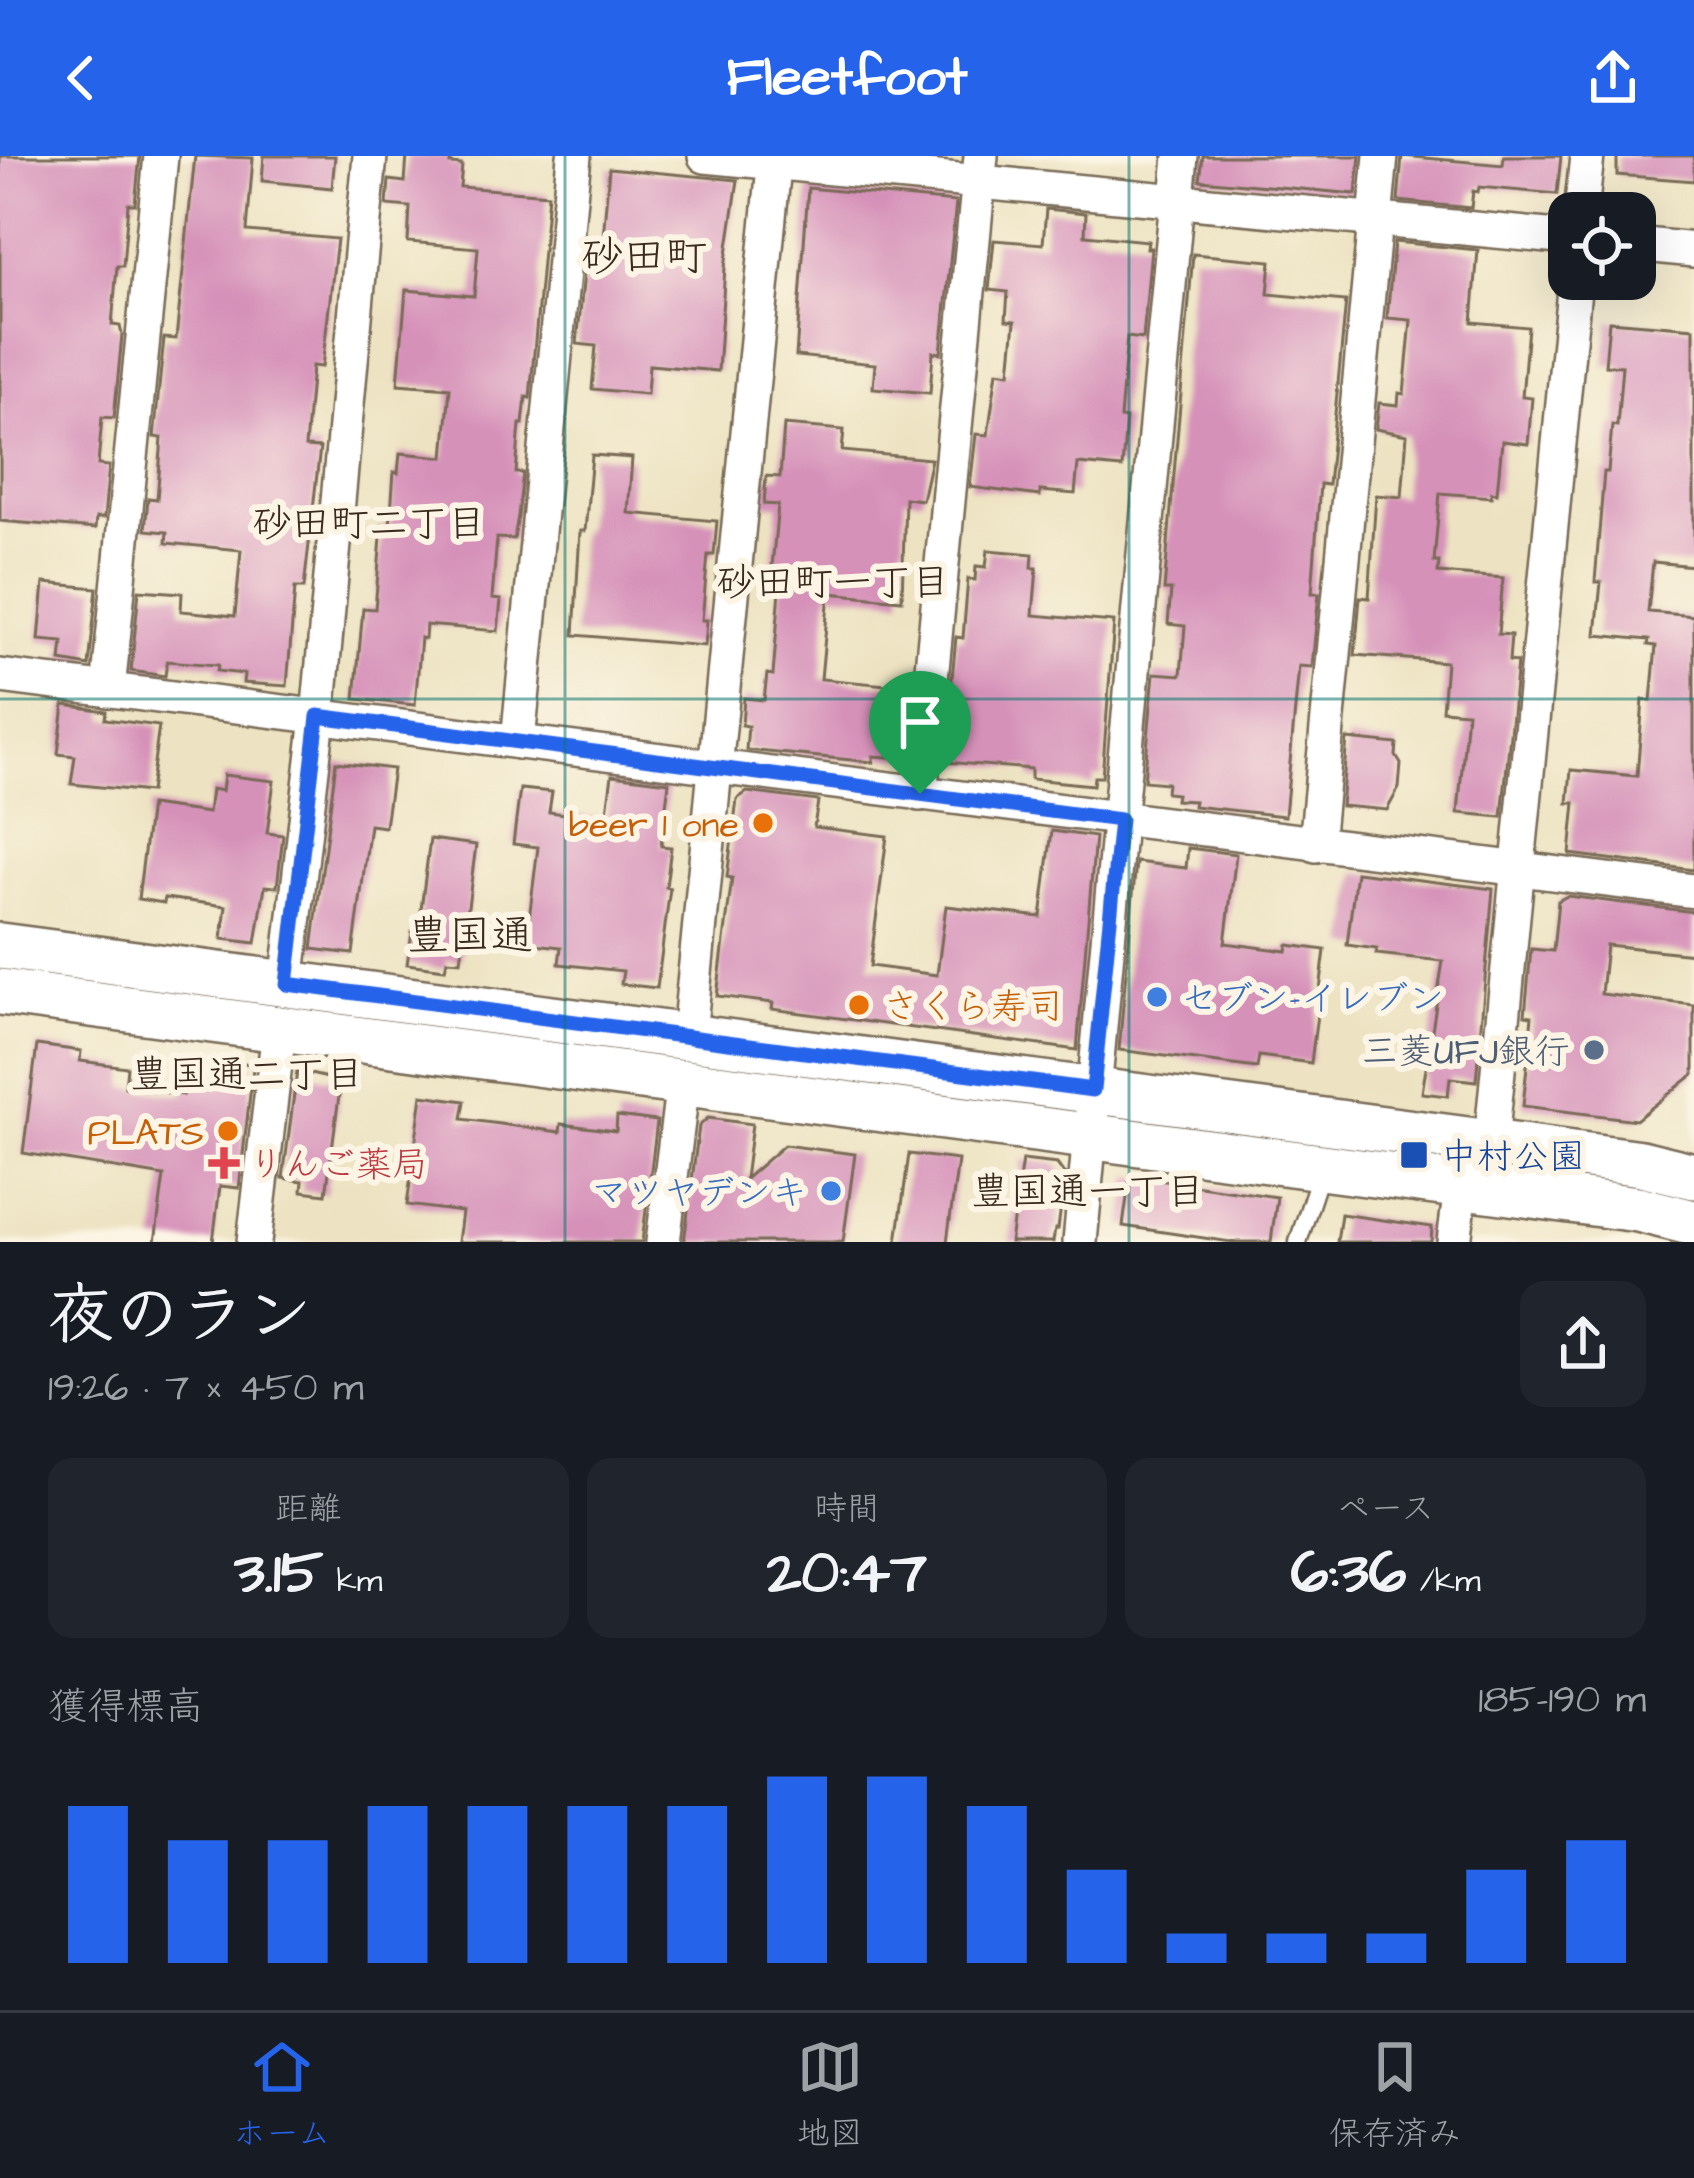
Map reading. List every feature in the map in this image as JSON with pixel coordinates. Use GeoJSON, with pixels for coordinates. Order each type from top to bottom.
{"type":"FeatureCollection","features":[{"type":"Feature","properties":{"kind":"street"},"geometry":{"type":"LineString","coordinates":[[108,690],[161,156]]}},
{"type":"Feature","properties":{"kind":"street"},"geometry":{"type":"LineString","coordinates":[[287,984],[318,716],[370,156]]}},
{"type":"Feature","properties":{"kind":"street"},"geometry":{"type":"LineString","coordinates":[[518,742],[574,156]]}},
{"type":"Feature","properties":{"kind":"street"},"geometry":{"type":"LineString","coordinates":[[705,156],[979,169],[1177,201],[1548,236]]}},
{"type":"Feature","properties":{"kind":"street"},"geometry":{"type":"LineString","coordinates":[[1080,1242],[1181,156]]}},
{"type":"Feature","properties":{"kind":"street"},"geometry":{"type":"LineString","coordinates":[[1316,845],[1381,156]]}},
{"type":"Feature","properties":{"kind":"street"},"geometry":{"type":"LineString","coordinates":[[1583,192],[1587,156]]}},
{"type":"Feature","properties":{"kind":"street"},"geometry":{"type":"LineString","coordinates":[[689,1035],[775,159]]}},
{"type":"Feature","properties":{"kind":"street"},"geometry":{"type":"LineString","coordinates":[[920,794],[979,169]]}},
{"type":"Feature","properties":{"kind":"street"},"geometry":{"type":"LineString","coordinates":[[1656,246],[1694,250]]}},
{"type":"Feature","properties":{"kind":"street"},"geometry":{"type":"LineString","coordinates":[[1491,1143],[1573,300]]}},
{"type":"Feature","properties":{"kind":"street"},"geometry":{"type":"LineString","coordinates":[[0,676],[1694,891]]}},
{"type":"Feature","properties":{"kind":"street"},"geometry":{"type":"LineString","coordinates":[[0,946],[1641,1163],[1694,1176]]}},
{"type":"Feature","properties":{"kind":"street"},"geometry":{"type":"LineString","coordinates":[[0,992],[1638,1209],[1694,1223]]}},
{"type":"Feature","properties":{"kind":"street"},"geometry":{"type":"LineString","coordinates":[[254,1242],[279,1030]]}},
{"type":"Feature","properties":{"kind":"street"},"geometry":{"type":"LineString","coordinates":[[663,1242],[683,1081]]}},
{"type":"Feature","properties":{"kind":"street"},"geometry":{"type":"LineString","coordinates":[[1454,1242],[1461,1188]]}},
{"type":"Feature","properties":{"kind":"lane"},"geometry":{"type":"LineString","coordinates":[[1298,1242],[1322,1168]]}},
{"type":"Feature","properties":{"kind":"building"},"geometry":{"type":"Polygon","coordinates":[[[0,156],[140,156],[135,204],[128,204],[123,266],[117,266],[112,325],[120,326],[122,335],[114,418],[102,417],[98,465],[109,466],[104,518],[96,518],[95,529],[0,521],[0,156]]]}},
{"type":"Feature","properties":{"kind":"building"},"geometry":{"type":"Polygon","coordinates":[[[195,156],[253,158],[247,231],[337,239],[322,367],[312,366],[305,447],[320,448],[304,588],[295,588],[287,686],[243,683],[244,674],[217,671],[218,665],[167,661],[165,676],[131,671],[139,590],[182,593],[181,611],[235,616],[241,550],[166,543],[167,532],[145,530],[148,498],[157,499],[162,438],[154,437],[164,338],[176,339],[195,156]]]}},
{"type":"Feature","properties":{"kind":"building"},"geometry":{"type":"Polygon","coordinates":[[[264,156],[335,156],[332,188],[262,181],[264,156]]]}},
{"type":"Feature","properties":{"kind":"building"},"geometry":{"type":"Polygon","coordinates":[[[407,156],[451,156],[450,164],[462,165],[460,187],[548,194],[530,398],[526,397],[520,424],[516,473],[523,473],[518,516],[514,539],[497,538],[492,599],[501,600],[498,631],[426,625],[415,705],[355,699],[363,608],[375,609],[382,525],[390,526],[400,453],[444,457],[450,388],[398,384],[406,290],[474,296],[478,248],[408,242],[410,207],[387,205],[389,180],[405,182],[407,156]]]}},
{"type":"Feature","properties":{"kind":"building"},"geometry":{"type":"Polygon","coordinates":[[[1203,156],[1360,156],[1356,194],[1200,180],[1203,156]]]}},
{"type":"Feature","properties":{"kind":"building"},"geometry":{"type":"Polygon","coordinates":[[[1402,156],[1503,165],[1504,156],[1561,156],[1557,192],[1479,187],[1478,192],[1473,191],[1471,208],[1398,201],[1402,156]]]}},
{"type":"Feature","properties":{"kind":"building"},"geometry":{"type":"Polygon","coordinates":[[[1617,156],[1694,156],[1694,181],[1617,175],[1617,156]]]}},
{"type":"Feature","properties":{"kind":"building"},"geometry":{"type":"Polygon","coordinates":[[[609,168],[738,180],[725,267],[718,371],[649,365],[647,394],[592,389],[596,346],[577,344],[584,272],[600,273],[609,168]]]}},
{"type":"Feature","properties":{"kind":"building"},"geometry":{"type":"Polygon","coordinates":[[[808,188],[956,202],[941,353],[933,352],[930,393],[873,388],[875,364],[796,356],[808,188]]]}},
{"type":"Feature","properties":{"kind":"building"},"geometry":{"type":"Polygon","coordinates":[[[1046,209],[1086,213],[1085,235],[1148,241],[1147,248],[1151,248],[1143,339],[1127,337],[1120,418],[1126,419],[1122,468],[1078,464],[1075,494],[1040,491],[1040,496],[970,487],[976,434],[988,435],[997,371],[1010,373],[1015,321],[1006,320],[1008,292],[989,290],[994,240],[1043,244],[1046,209]]]}},
{"type":"Feature","properties":{"kind":"building"},"geometry":{"type":"Polygon","coordinates":[[[1394,242],[1478,250],[1472,322],[1528,327],[1522,397],[1532,398],[1528,444],[1502,441],[1497,493],[1491,492],[1491,497],[1440,493],[1434,562],[1439,562],[1438,573],[1503,578],[1498,634],[1511,635],[1509,661],[1517,662],[1502,817],[1458,813],[1467,712],[1442,710],[1446,662],[1355,655],[1360,597],[1369,598],[1376,495],[1402,497],[1407,435],[1376,429],[1379,403],[1398,405],[1399,393],[1404,394],[1411,320],[1387,318],[1394,242]]]}},
{"type":"Feature","properties":{"kind":"building"},"geometry":{"type":"Polygon","coordinates":[[[1193,254],[1271,261],[1268,294],[1346,301],[1328,485],[1320,484],[1312,593],[1319,593],[1312,667],[1299,666],[1285,816],[1193,806],[1194,801],[1175,800],[1176,794],[1166,793],[1167,783],[1144,781],[1154,673],[1181,675],[1185,626],[1168,624],[1171,590],[1164,590],[1193,254]]]}},
{"type":"Feature","properties":{"kind":"building"},"geometry":{"type":"Polygon","coordinates":[[[1609,321],[1694,328],[1694,566],[1653,562],[1648,612],[1694,616],[1694,870],[1570,854],[1575,803],[1568,803],[1571,770],[1637,776],[1643,700],[1651,701],[1656,646],[1648,645],[1649,640],[1596,635],[1604,472],[1608,472],[1612,425],[1617,426],[1622,366],[1605,365],[1609,321]]]}},
{"type":"Feature","properties":{"kind":"building"},"geometry":{"type":"Polygon","coordinates":[[[784,425],[844,430],[842,451],[931,459],[922,500],[905,498],[902,600],[829,593],[821,679],[909,687],[902,758],[873,756],[873,762],[746,750],[744,698],[764,700],[767,674],[773,675],[781,578],[771,577],[778,505],[764,504],[766,476],[780,477],[784,425]]]}},
{"type":"Feature","properties":{"kind":"building"},"geometry":{"type":"Polygon","coordinates":[[[592,455],[632,458],[628,513],[717,521],[714,555],[708,555],[702,620],[707,620],[705,646],[574,635],[580,531],[585,531],[592,455]]]}},
{"type":"Feature","properties":{"kind":"building"},"geometry":{"type":"Polygon","coordinates":[[[988,550],[1033,554],[1032,568],[1037,568],[1033,615],[1114,622],[1102,777],[1094,777],[1093,785],[1031,779],[1031,769],[944,762],[956,637],[963,638],[968,579],[975,580],[976,566],[986,567],[988,550]]]}},
{"type":"Feature","properties":{"kind":"building"},"geometry":{"type":"Polygon","coordinates":[[[44,583],[97,588],[89,666],[61,661],[63,642],[39,640],[44,583]]]}},
{"type":"Feature","properties":{"kind":"building"},"geometry":{"type":"Polygon","coordinates":[[[64,705],[106,711],[105,719],[159,726],[150,792],[71,784],[75,756],[58,754],[64,705]]]}},
{"type":"Feature","properties":{"kind":"building"},"geometry":{"type":"Polygon","coordinates":[[[1347,739],[1397,744],[1399,788],[1387,810],[1341,806],[1347,739]]]}},
{"type":"Feature","properties":{"kind":"building"},"geometry":{"type":"Polygon","coordinates":[[[336,762],[393,769],[385,827],[370,825],[353,954],[312,949],[336,762]]]}},
{"type":"Feature","properties":{"kind":"building"},"geometry":{"type":"Polygon","coordinates":[[[224,775],[274,781],[267,833],[283,835],[277,887],[265,886],[256,943],[222,939],[226,906],[138,899],[150,805],[208,813],[211,789],[222,791],[224,775]]]}},
{"type":"Feature","properties":{"kind":"building"},"geometry":{"type":"Polygon","coordinates":[[[612,775],[669,782],[661,846],[671,847],[666,887],[670,888],[657,988],[621,984],[623,971],[559,964],[561,947],[526,943],[538,847],[513,844],[520,789],[552,792],[549,812],[606,819],[612,775]]]}},
{"type":"Feature","properties":{"kind":"building"},"geometry":{"type":"Polygon","coordinates":[[[747,792],[818,801],[814,827],[887,836],[870,966],[937,975],[946,906],[1041,917],[1052,831],[1095,837],[1077,1050],[772,1009],[773,1003],[717,996],[737,799],[747,792]]]}},
{"type":"Feature","properties":{"kind":"building"},"geometry":{"type":"Polygon","coordinates":[[[430,839],[476,845],[461,961],[447,960],[445,969],[407,964],[412,932],[418,933],[430,839]]]}},
{"type":"Feature","properties":{"kind":"building"},"geometry":{"type":"Polygon","coordinates":[[[1188,848],[1236,854],[1225,943],[1287,951],[1288,945],[1325,950],[1311,1063],[1259,1056],[1257,1068],[1119,1050],[1136,862],[1186,868],[1188,848]]]}},
{"type":"Feature","properties":{"kind":"building"},"geometry":{"type":"Polygon","coordinates":[[[1356,872],[1493,889],[1476,1081],[1450,1078],[1448,1096],[1422,1093],[1443,961],[1376,954],[1377,949],[1347,945],[1356,872]]]}},
{"type":"Feature","properties":{"kind":"building"},"geometry":{"type":"Polygon","coordinates":[[[1567,896],[1694,912],[1694,954],[1606,945],[1601,994],[1694,1005],[1694,1074],[1636,1120],[1523,1106],[1532,1016],[1525,1015],[1531,949],[1553,951],[1558,901],[1567,896]]]}},
{"type":"Feature","properties":{"kind":"building"},"geometry":{"type":"Polygon","coordinates":[[[37,1045],[81,1051],[80,1061],[127,1067],[125,1087],[183,1095],[187,1064],[215,1067],[216,1059],[250,1064],[239,1188],[220,1186],[213,1242],[155,1242],[164,1176],[23,1153],[37,1045]]]}},
{"type":"Feature","properties":{"kind":"building"},"geometry":{"type":"Polygon","coordinates":[[[297,1071],[341,1081],[326,1194],[302,1191],[303,1181],[283,1178],[297,1071]]]}},
{"type":"Feature","properties":{"kind":"building"},"geometry":{"type":"Polygon","coordinates":[[[422,1095],[465,1101],[462,1119],[560,1132],[561,1124],[616,1131],[617,1116],[657,1121],[642,1242],[458,1242],[462,1212],[407,1205],[422,1095]]]}},
{"type":"Feature","properties":{"kind":"building"},"geometry":{"type":"Polygon","coordinates":[[[708,1118],[752,1124],[745,1179],[784,1145],[855,1154],[843,1242],[684,1242],[699,1126],[708,1118]]]}},
{"type":"Feature","properties":{"kind":"building"},"geometry":{"type":"Polygon","coordinates":[[[909,1154],[958,1160],[947,1242],[897,1242],[909,1154]]]}},
{"type":"Feature","properties":{"kind":"building"},"geometry":{"type":"Polygon","coordinates":[[[1022,1160],[1057,1164],[1065,1175],[1053,1242],[1010,1242],[1022,1160]]]}},
{"type":"Feature","properties":{"kind":"building"},"geometry":{"type":"Polygon","coordinates":[[[1130,1176],[1277,1197],[1271,1242],[1231,1242],[1123,1226],[1130,1176]]]}},
{"type":"Feature","properties":{"kind":"building"},"geometry":{"type":"Polygon","coordinates":[[[1341,1214],[1432,1227],[1431,1242],[1337,1242],[1341,1214]]]}},
{"type":"Feature","properties":{"kind":"place","name":"beer 1 one"},"geometry":{"type":"Point","coordinates":[763,823]}},
{"type":"Feature","properties":{"kind":"place","name":"セブン-イレブン"},"geometry":{"type":"Point","coordinates":[1157,997]}},
{"type":"Feature","properties":{"kind":"place","name":"さくら寿司"},"geometry":{"type":"Point","coordinates":[859,1005]}},
{"type":"Feature","properties":{"kind":"place","name":"三菱UFJ銀行"},"geometry":{"type":"Point","coordinates":[1594,1050]}},
{"type":"Feature","properties":{"kind":"place","name":"PLATS"},"geometry":{"type":"Point","coordinates":[228,1131]}},
{"type":"Feature","properties":{"kind":"place","name":"中村公園"},"geometry":{"type":"Point","coordinates":[1414,1155]}},
{"type":"Feature","properties":{"kind":"place","name":"りんご薬局"},"geometry":{"type":"Point","coordinates":[224,1163]}},
{"type":"Feature","properties":{"kind":"place","name":"マツヤデンキ"},"geometry":{"type":"Point","coordinates":[831,1191]}},
{"type":"Feature","properties":{"kind":"district","name":"砂田町"},"geometry":{"type":"Point","coordinates":[644,255]}},
{"type":"Feature","properties":{"kind":"district","name":"砂田町二丁目"},"geometry":{"type":"Point","coordinates":[369,522]}},
{"type":"Feature","properties":{"kind":"district","name":"砂田町一丁目"},"geometry":{"type":"Point","coordinates":[833,581]}},
{"type":"Feature","properties":{"kind":"district","name":"豊国通"},"geometry":{"type":"Point","coordinates":[470,934]}},
{"type":"Feature","properties":{"kind":"district","name":"豊国通二丁目"},"geometry":{"type":"Point","coordinates":[247,1073]}},
{"type":"Feature","properties":{"kind":"district","name":"豊国通一丁目"},"geometry":{"type":"Point","coordinates":[1088,1190]}},
{"type":"Feature","properties":{"kind":"route"},"geometry":{"type":"LineString","coordinates":[[318,716],[920,794],[1120,820],[1093,1090],[287,984],[318,716]]}}]}
